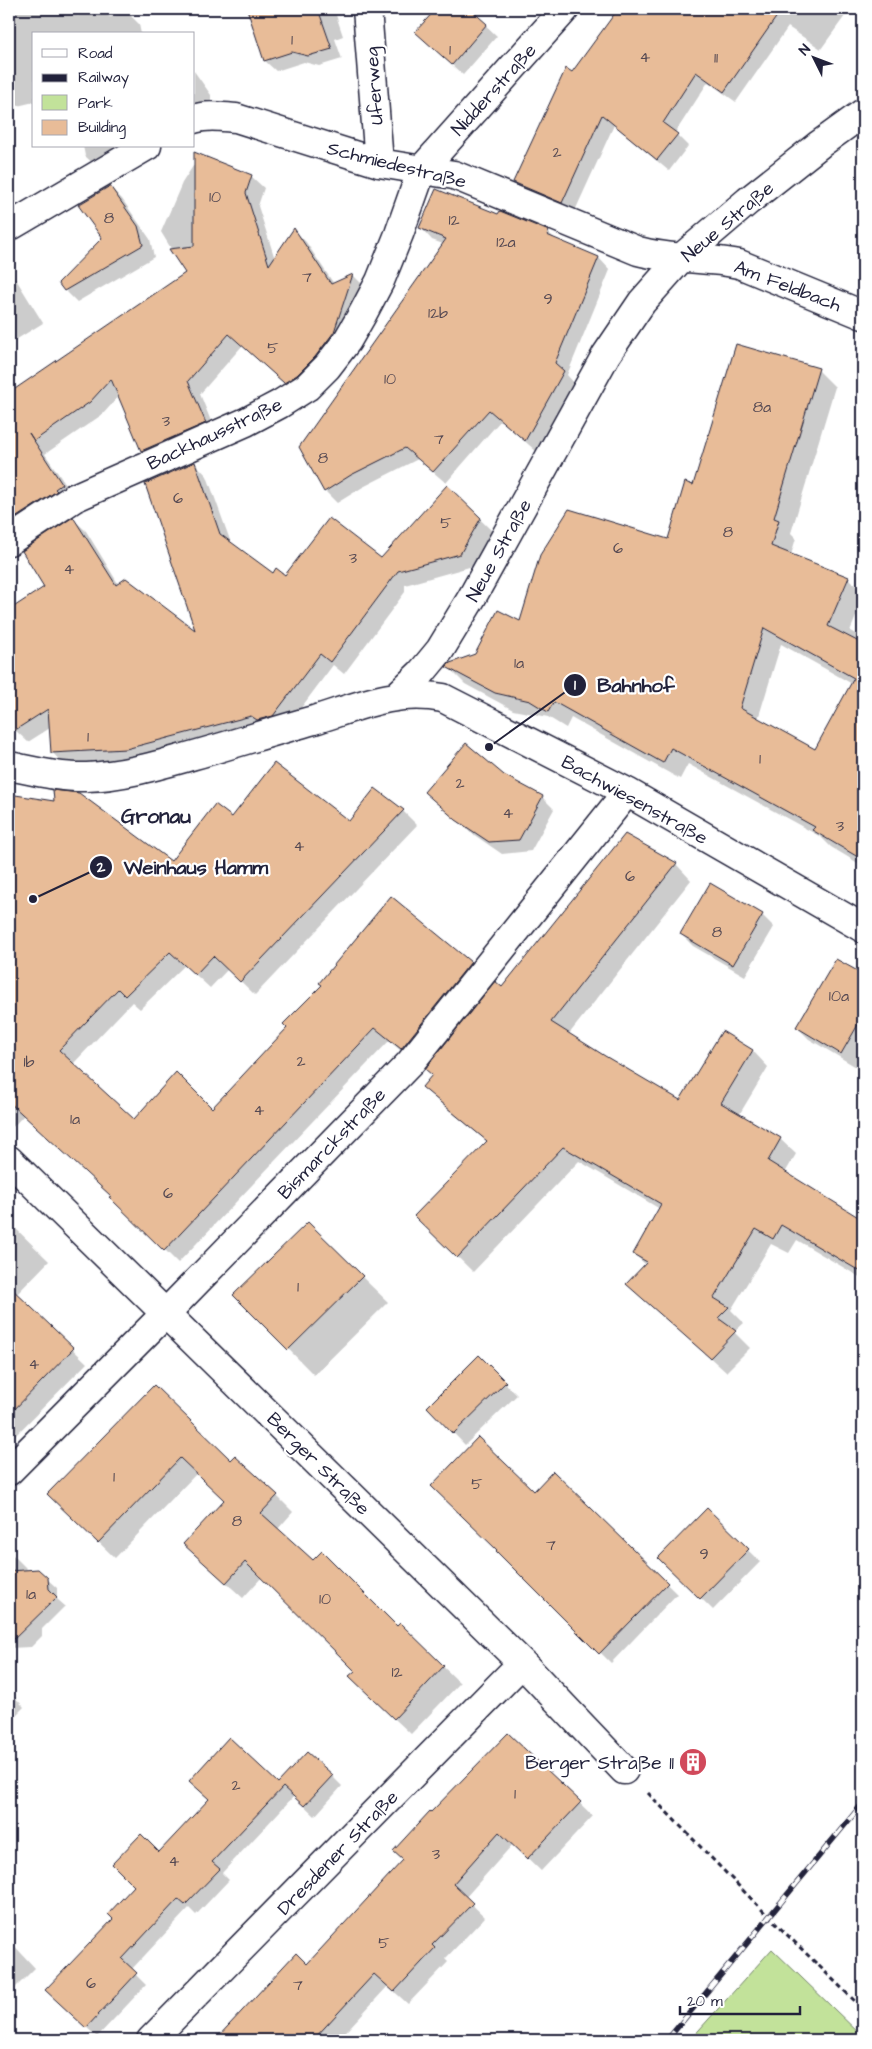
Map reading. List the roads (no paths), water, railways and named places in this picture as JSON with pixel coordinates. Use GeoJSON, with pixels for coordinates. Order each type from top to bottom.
{"type":"FeatureCollection","features":[{"type":"Feature","properties":{"kind":"street","name":"Uferweg"},"geometry":{"type":"LineString","coordinates":[[367,9],[379,163]]}},
{"type":"Feature","properties":{"kind":"street","name":"Nidderstraße"},"geometry":{"type":"LineString","coordinates":[[422,169],[565,9]]}},
{"type":"Feature","properties":{"kind":"street","name":"Neue Straße"},"geometry":{"type":"LineString","coordinates":[[9,766],[60,776],[86,777],[140,770],[398,695],[421,673],[444,643],[471,599],[606,355],[642,302],[681,258],[748,201],[820,144],[863,113]]}},
{"type":"Feature","properties":{"kind":"street","name":"Schmiedestraße"},"geometry":{"type":"LineString","coordinates":[[195,120],[214,116],[236,118],[379,163],[454,175],[638,251],[659,256],[681,258]]}},
{"type":"Feature","properties":{"kind":"street"},"geometry":{"type":"LineString","coordinates":[[9,227],[144,148]]}},
{"type":"Feature","properties":{"kind":"street","name":"Backhausstraße"},"geometry":{"type":"LineString","coordinates":[[9,541],[74,498],[246,422],[307,387],[347,341],[362,316],[380,281],[422,169]]}},
{"type":"Feature","properties":{"kind":"street","name":"Am Feldbach"},"geometry":{"type":"LineString","coordinates":[[681,258],[739,264],[863,315]]}},
{"type":"Feature","properties":{"kind":"street","name":"Bachwiesenstraße"},"geometry":{"type":"LineString","coordinates":[[398,695],[424,695],[443,698],[628,792],[863,928]]}},
{"type":"Feature","properties":{"kind":"street","name":"Bismarckstraße"},"geometry":{"type":"LineString","coordinates":[[9,1471],[410,1063],[628,792]]}},
{"type":"Feature","properties":{"kind":"street","name":"Berger Straße"},"geometry":{"type":"LineString","coordinates":[[9,1160],[522,1663],[624,1770]]}},
{"type":"Feature","properties":{"kind":"street","name":"Dresdener Straße"},"geometry":{"type":"LineString","coordinates":[[152,2040],[522,1663]]}},
{"type":"Feature","properties":{"kind":"railway"},"geometry":{"type":"LineString","coordinates":[[667,2040],[863,1803]]}},
{"type":"Feature","properties":{"kind":"place","name":"Bahnhof"},"geometry":{"type":"Point","coordinates":[489,747]}},
{"type":"Feature","properties":{"kind":"place","name":"Weinhaus Hamm"},"geometry":{"type":"Point","coordinates":[33,899]}},
{"type":"Feature","properties":{"kind":"place","name":"Berger Straße 11"},"geometry":{"type":"Point","coordinates":[693,1762]}},
{"type":"Feature","properties":{"kind":"district","name":"Gronau"},"geometry":{"type":"Point","coordinates":[156,816]}}]}
